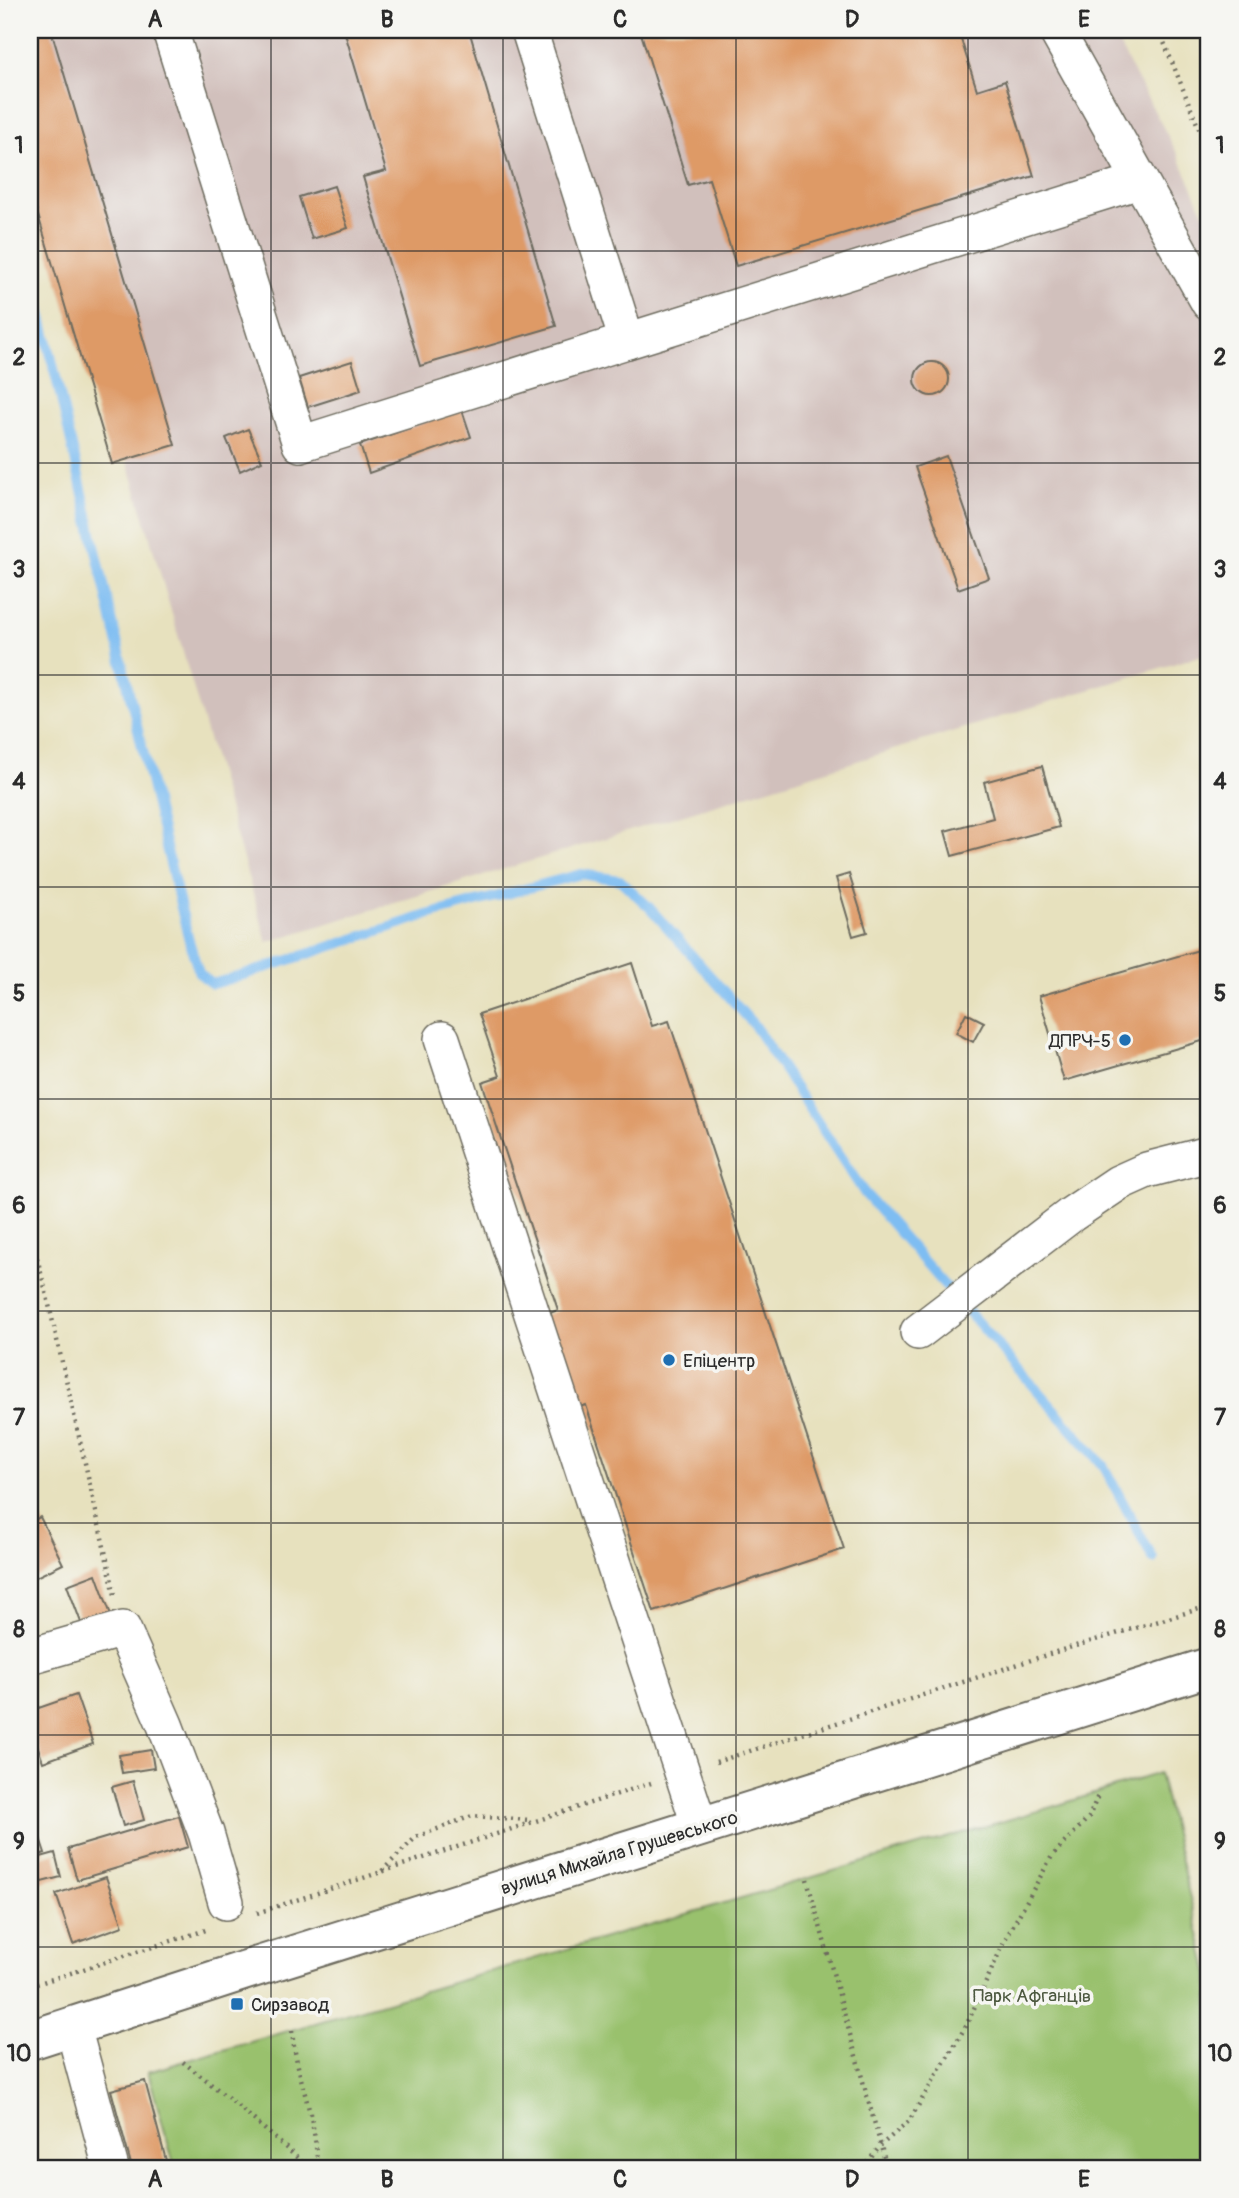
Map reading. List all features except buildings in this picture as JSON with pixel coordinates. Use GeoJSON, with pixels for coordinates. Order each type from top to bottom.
{"type":"FeatureCollection","features":[{"type":"Feature","properties":{"kind":"main road","name":"вулиця Михайла Грушевського"},"geometry":{"type":"LineString","coordinates":[[30,2040],[1209,1667]]}},
{"type":"Feature","properties":{"kind":"street"},"geometry":{"type":"LineString","coordinates":[[170,30],[300,444],[1139,181]]}},
{"type":"Feature","properties":{"kind":"street"},"geometry":{"type":"LineString","coordinates":[[528,30],[627,341]]}},
{"type":"Feature","properties":{"kind":"street"},"geometry":{"type":"LineString","coordinates":[[1056,30],[1209,303]]}},
{"type":"Feature","properties":{"kind":"street"},"geometry":{"type":"LineString","coordinates":[[442,1039],[700,1827]]}},
{"type":"Feature","properties":{"kind":"street"},"geometry":{"type":"LineString","coordinates":[[918,1332],[1118,1182],[1147,1170],[1209,1154]]}},
{"type":"Feature","properties":{"kind":"street"},"geometry":{"type":"LineString","coordinates":[[30,1656],[123,1629],[165,1725],[206,1833],[231,1915]]}},
{"type":"Feature","properties":{"kind":"street"},"geometry":{"type":"LineString","coordinates":[[73,2027],[111,2168]]}},
{"type":"Feature","properties":{"kind":"path"},"geometry":{"type":"LineString","coordinates":[[1158,30],[1209,153]]}},
{"type":"Feature","properties":{"kind":"path"},"geometry":{"type":"LineString","coordinates":[[30,1231],[123,1629]]}},
{"type":"Feature","properties":{"kind":"path"},"geometry":{"type":"LineString","coordinates":[[30,1986],[231,1915],[381,1872],[1062,1650],[1209,1606]]}},
{"type":"Feature","properties":{"kind":"path"},"geometry":{"type":"LineString","coordinates":[[863,2168],[881,2145],[909,2121],[966,2026],[1006,1938],[1052,1856],[1089,1816],[1099,1793]]}},
{"type":"Feature","properties":{"kind":"path"},"geometry":{"type":"LineString","coordinates":[[381,1872],[416,1837],[472,1816],[535,1820]]}},
{"type":"Feature","properties":{"kind":"path"},"geometry":{"type":"LineString","coordinates":[[807,1879],[887,2168]]}},
{"type":"Feature","properties":{"kind":"path"},"geometry":{"type":"LineString","coordinates":[[292,2031],[294,2052],[313,2124],[317,2168]]}},
{"type":"Feature","properties":{"kind":"path"},"geometry":{"type":"LineString","coordinates":[[183,2062],[309,2168]]}},
{"type":"Feature","properties":{"kind":"shaded area"},"geometry":{"type":"Polygon","coordinates":[[[30,30],[1111,30],[1178,155],[1209,225],[1209,653],[267,942],[30,124],[30,30]]]}},
{"type":"Feature","properties":{"kind":"green space","name":"Парк Афганців"},"geometry":{"type":"Polygon","coordinates":[[[1159,1773],[1209,1974],[1209,2168],[175,2168],[148,2072],[1065,1803],[1159,1773]]]}},
{"type":"Feature","properties":{"kind":"waterway"},"geometry":{"type":"LineString","coordinates":[[30,267],[149,775],[199,973],[212,984],[427,915],[581,874],[620,880],[649,907],[754,1025],[865,1194],[951,1292]]}},
{"type":"Feature","properties":{"kind":"waterway"},"geometry":{"type":"LineString","coordinates":[[966,1309],[1103,1465],[1153,1559]]}},
{"type":"Feature","properties":{"kind":"place","name":"ДПРЧ-5"},"geometry":{"type":"Point","coordinates":[1125,1040]}},
{"type":"Feature","properties":{"kind":"place","name":"Епіцентр"},"geometry":{"type":"Point","coordinates":[669,1360]}},
{"type":"Feature","properties":{"kind":"place","name":"Сирзавод"},"geometry":{"type":"Point","coordinates":[237,2004]}}]}
